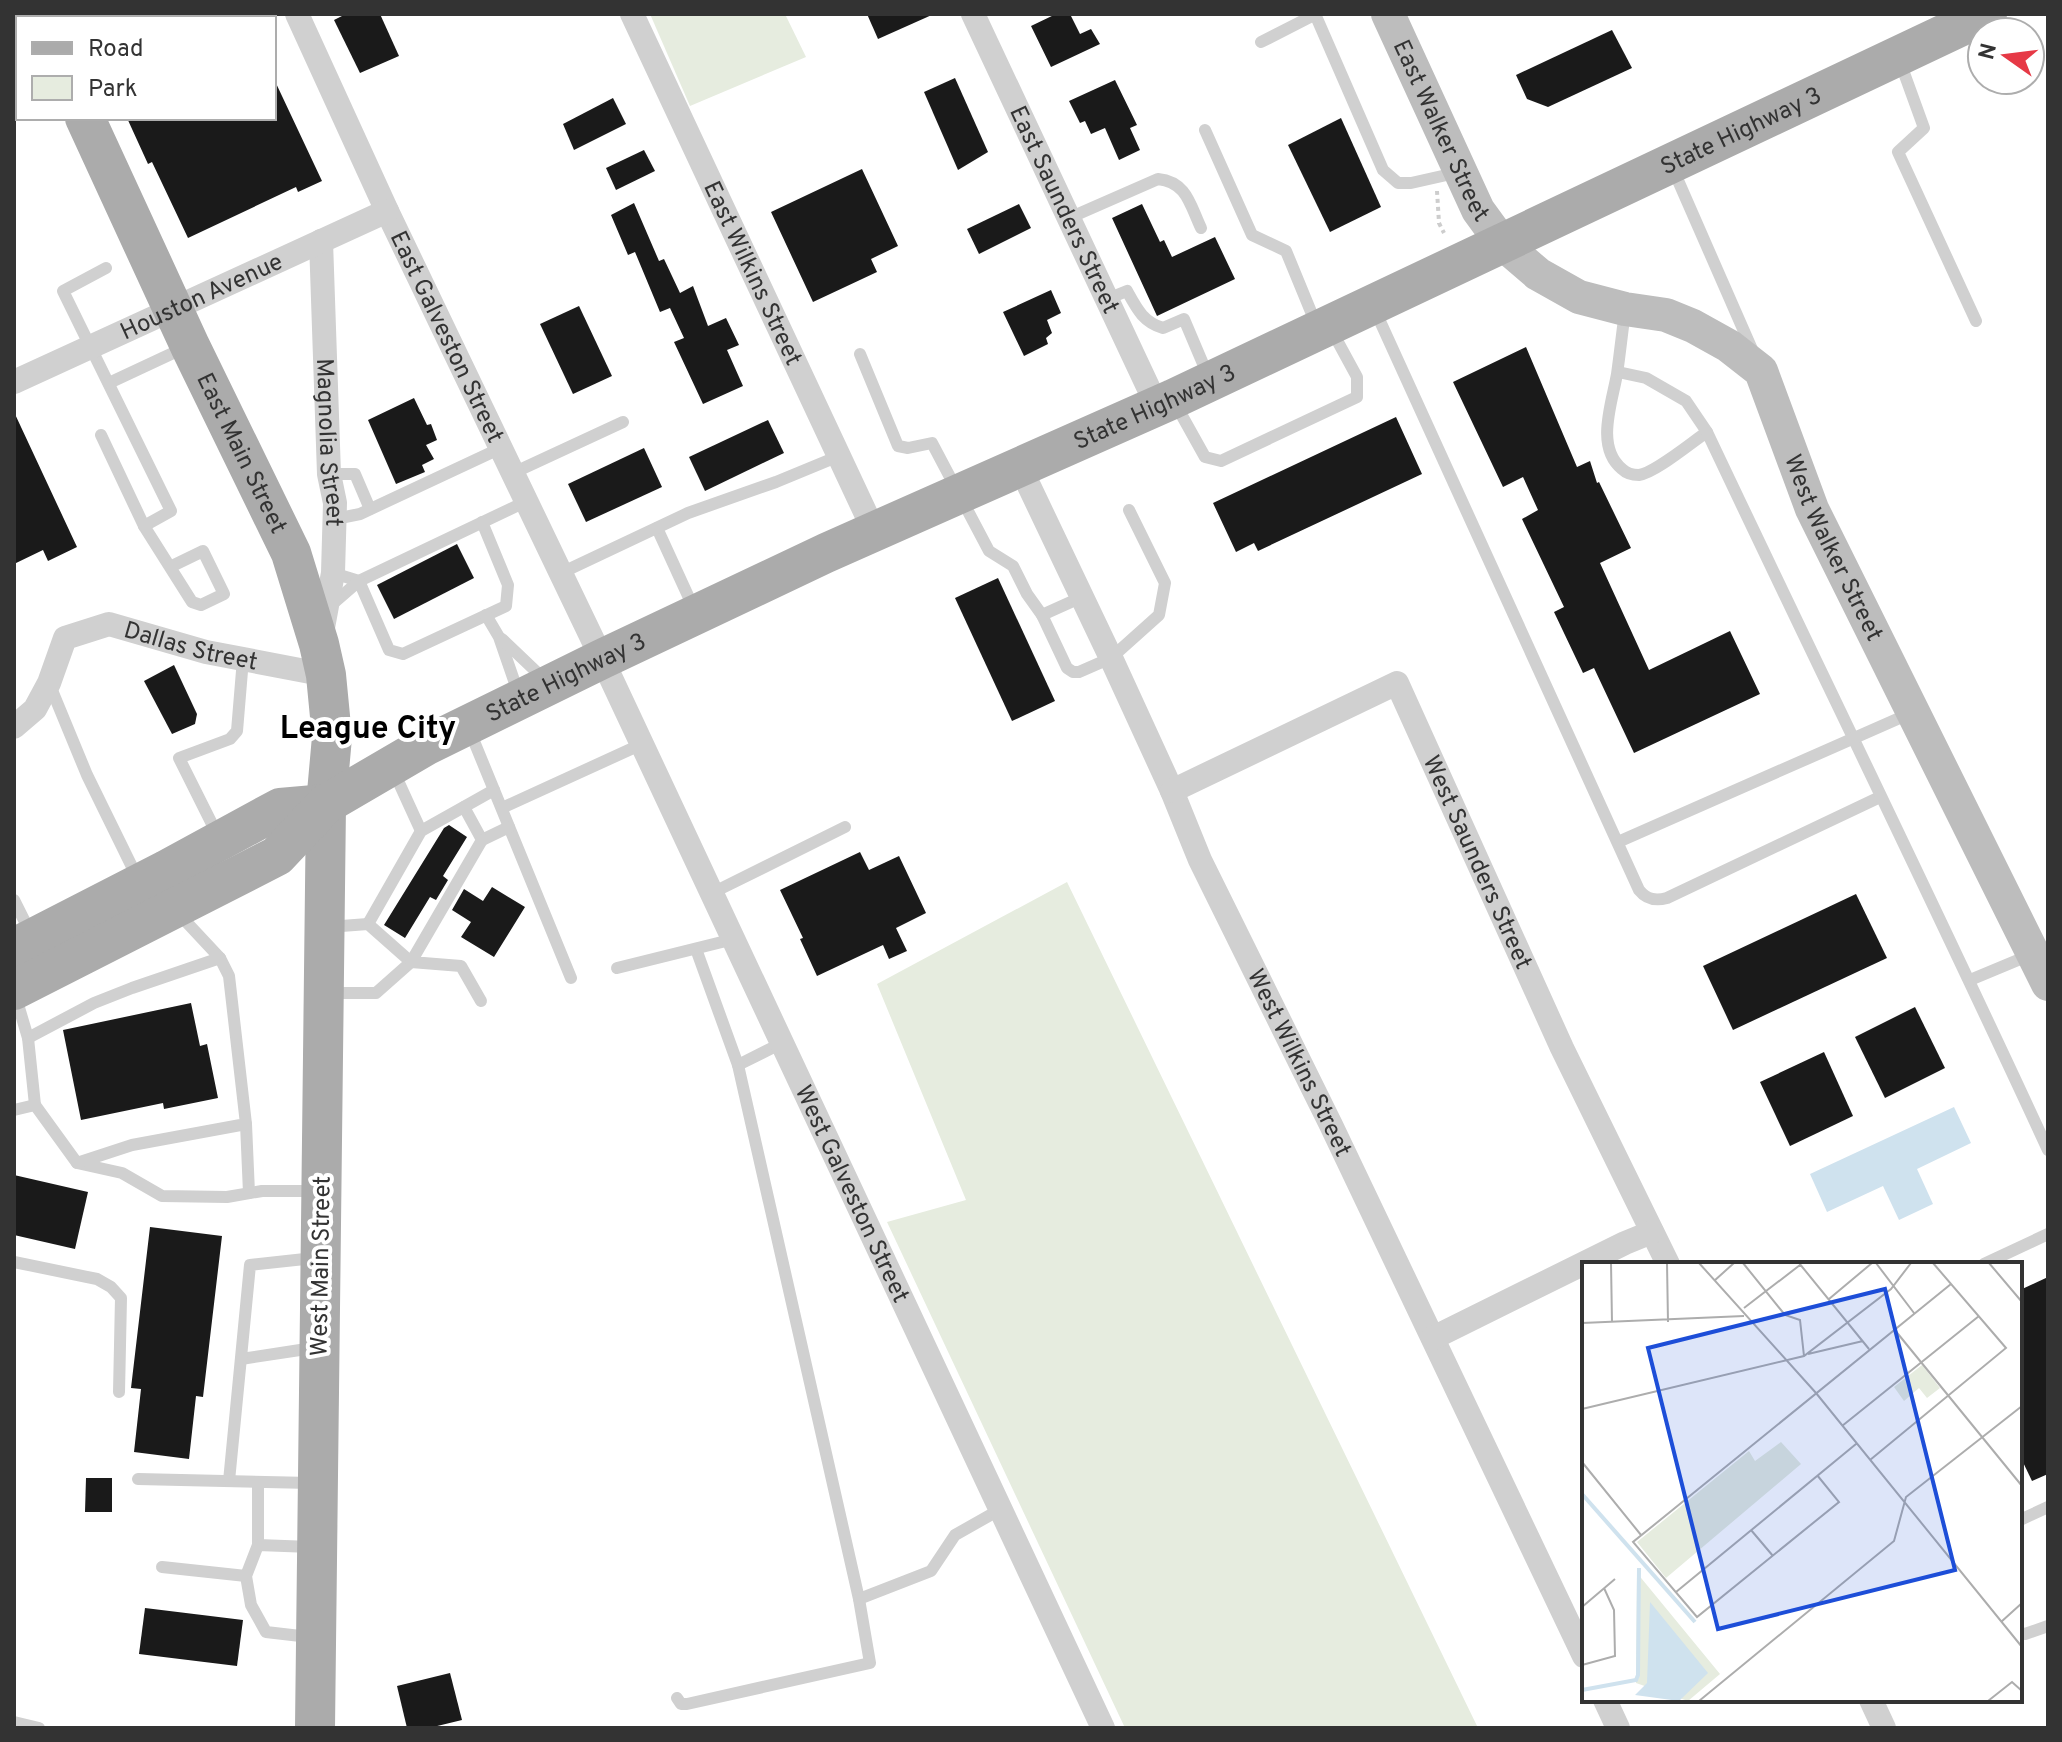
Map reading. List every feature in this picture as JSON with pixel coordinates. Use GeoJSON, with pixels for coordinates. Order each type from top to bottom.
{"type":"FeatureCollection","features":[{"type":"Feature","properties":{"kind":"main road","name":"State Highway 3"},"geometry":{"type":"LineString","coordinates":[[14,991],[277,856],[326,804],[427,745],[874,531],[1165,402],[1987,14]]}},
{"type":"Feature","properties":{"kind":"main road","name":"East Main Street"},"geometry":{"type":"LineString","coordinates":[[86,120],[190,346],[291,553],[324,643],[332,737],[326,804]]}},
{"type":"Feature","properties":{"kind":"main road","name":"State Highway 3"},"geometry":{"type":"LineString","coordinates":[[23,944],[280,808],[326,804]]}},
{"type":"Feature","properties":{"kind":"main road","name":"West Main Street"},"geometry":{"type":"LineString","coordinates":[[315,1728],[326,804]]}},
{"type":"Feature","properties":{"kind":"street","name":"East Galveston Street"},"geometry":{"type":"LineString","coordinates":[[297,14],[387,211],[602,659]]}},
{"type":"Feature","properties":{"kind":"street","name":"East Wilkins Street"},"geometry":{"type":"LineString","coordinates":[[632,14],[874,531]]}},
{"type":"Feature","properties":{"kind":"street","name":"East Saunders Street"},"geometry":{"type":"LineString","coordinates":[[973,14],[1107,299],[1165,402]]}},
{"type":"Feature","properties":{"kind":"street","name":"East Walker Street"},"geometry":{"type":"LineString","coordinates":[[1388,14],[1478,210],[1502,243]]}},
{"type":"Feature","properties":{"kind":"street","name":"Houston Avenue"},"geometry":{"type":"LineString","coordinates":[[14,382],[387,211]]}},
{"type":"Feature","properties":{"kind":"street","name":"Magnolia Street"},"geometry":{"type":"LineString","coordinates":[[321,241],[329,474],[335,511],[333,573],[324,643]]}},
{"type":"Feature","properties":{"kind":"street"},"geometry":{"type":"LineString","coordinates":[[1502,243],[1538,274],[1579,297],[1625,309],[1666,315],[1729,346],[1761,371]]}},
{"type":"Feature","properties":{"kind":"street","name":"West Walker Street"},"geometry":{"type":"LineString","coordinates":[[1761,371],[1812,509],[2048,984]]}},
{"type":"Feature","properties":{"kind":"street","name":"West Wilkins Street"},"geometry":{"type":"LineString","coordinates":[[1020,467],[1172,791],[1200,860],[1331,1125],[1582,1652]]}},
{"type":"Feature","properties":{"kind":"street","name":"Dallas Street"},"geometry":{"type":"LineString","coordinates":[[14,727],[35,709],[49,683],[65,638],[109,624],[206,652],[243,659],[324,643]]}},
{"type":"Feature","properties":{"kind":"street","name":"West Galveston Street"},"geometry":{"type":"LineString","coordinates":[[602,659],[1103,1728]]}},
{"type":"Feature","properties":{"kind":"street","name":"West Saunders Street"},"geometry":{"type":"LineString","coordinates":[[1172,791],[1397,683],[1562,1048],[1667,1262]]}},
{"type":"Feature","properties":{"kind":"street"},"geometry":{"type":"LineString","coordinates":[[1587,1262],[1652,1232]]}},
{"type":"Feature","properties":{"kind":"street"},"geometry":{"type":"LineString","coordinates":[[1433,1338],[1582,1264]]}},
{"type":"Feature","properties":{"kind":"street"},"geometry":{"type":"LineString","coordinates":[[1606,1702],[1618,1728]]}},
{"type":"Feature","properties":{"kind":"street"},"geometry":{"type":"LineString","coordinates":[[1872,1702],[1884,1728]]}},
{"type":"Feature","properties":{"kind":"lane"},"geometry":{"type":"LineString","coordinates":[[1261,42],[1315,14],[1383,170],[1398,183],[1461,172]]}},
{"type":"Feature","properties":{"kind":"lane"},"geometry":{"type":"LineString","coordinates":[[1898,56],[1924,128],[1898,152],[1976,321]]}},
{"type":"Feature","properties":{"kind":"lane"},"geometry":{"type":"LineString","coordinates":[[1165,402],[1205,457],[1221,461],[1357,397],[1357,377],[1324,328],[1286,251],[1252,235],[1205,130]]}},
{"type":"Feature","properties":{"kind":"lane"},"geometry":{"type":"LineString","coordinates":[[1671,164],[1761,371]]}},
{"type":"Feature","properties":{"kind":"lane"},"geometry":{"type":"LineString","coordinates":[[1069,218],[1158,179],[1170,180],[1181,187],[1201,228]]}},
{"type":"Feature","properties":{"kind":"lane"},"geometry":{"type":"LineString","coordinates":[[106,268],[63,291],[171,511],[144,526]]}},
{"type":"Feature","properties":{"kind":"lane"},"geometry":{"type":"LineString","coordinates":[[1107,299],[1127,291],[1141,316],[1151,325],[1163,328],[1184,319],[1210,381]]}},
{"type":"Feature","properties":{"kind":"lane"},"geometry":{"type":"LineString","coordinates":[[1373,305],[1639,890],[1651,899],[1659,900],[1880,797]]}},
{"type":"Feature","properties":{"kind":"lane"},"geometry":{"type":"LineString","coordinates":[[1625,309],[1618,372],[1607,428],[1608,446],[1615,464],[1626,473],[1639,475],[1652,471],[1707,432]]}},
{"type":"Feature","properties":{"kind":"lane"},"geometry":{"type":"LineString","coordinates":[[109,383],[190,346]]}},
{"type":"Feature","properties":{"kind":"lane"},"geometry":{"type":"LineString","coordinates":[[860,354],[898,446],[908,448],[932,443],[989,551],[1013,566],[1042,615],[1067,668],[1073,672],[1111,658],[1159,615],[1165,583],[1129,510]]}},
{"type":"Feature","properties":{"kind":"lane"},"geometry":{"type":"LineString","coordinates":[[1618,372],[1646,378],[1686,401],[1707,432],[1970,980],[2048,1150]]}},
{"type":"Feature","properties":{"kind":"lane"},"geometry":{"type":"LineString","coordinates":[[513,473],[623,422]]}},
{"type":"Feature","properties":{"kind":"lane"},"geometry":{"type":"LineString","coordinates":[[101,435],[144,526],[192,602],[201,605],[224,594],[203,551],[170,567]]}},
{"type":"Feature","properties":{"kind":"lane"},"geometry":{"type":"LineString","coordinates":[[335,511],[360,514],[501,448]]}},
{"type":"Feature","properties":{"kind":"lane"},"geometry":{"type":"LineString","coordinates":[[561,573],[688,513],[839,456]]}},
{"type":"Feature","properties":{"kind":"lane"},"geometry":{"type":"LineString","coordinates":[[329,474],[355,474],[370,509]]}},
{"type":"Feature","properties":{"kind":"lane"},"geometry":{"type":"LineString","coordinates":[[324,643],[359,581],[527,501]]}},
{"type":"Feature","properties":{"kind":"lane"},"geometry":{"type":"LineString","coordinates":[[333,573],[359,581],[389,650],[403,654],[506,606],[508,585],[482,522]]}},
{"type":"Feature","properties":{"kind":"lane"},"geometry":{"type":"LineString","coordinates":[[657,528],[697,614]]}},
{"type":"Feature","properties":{"kind":"lane"},"geometry":{"type":"LineString","coordinates":[[1042,615],[1082,597]]}},
{"type":"Feature","properties":{"kind":"lane"},"geometry":{"type":"LineString","coordinates":[[486,615],[535,692]]}},
{"type":"Feature","properties":{"kind":"lane"},"geometry":{"type":"LineString","coordinates":[[499,637],[535,692]]}},
{"type":"Feature","properties":{"kind":"lane"},"geometry":{"type":"LineString","coordinates":[[221,841],[179,758],[230,739],[237,731],[243,659]]}},
{"type":"Feature","properties":{"kind":"lane"},"geometry":{"type":"LineString","coordinates":[[49,683],[87,775],[140,884]]}},
{"type":"Feature","properties":{"kind":"lane"},"geometry":{"type":"LineString","coordinates":[[1618,842],[1913,712]]}},
{"type":"Feature","properties":{"kind":"lane"},"geometry":{"type":"LineString","coordinates":[[468,725],[571,978]]}},
{"type":"Feature","properties":{"kind":"lane"},"geometry":{"type":"LineString","coordinates":[[502,808],[642,744]]}},
{"type":"Feature","properties":{"kind":"lane"},"geometry":{"type":"LineString","coordinates":[[391,766],[421,831]]}},
{"type":"Feature","properties":{"kind":"lane"},"geometry":{"type":"LineString","coordinates":[[368,924],[421,831],[494,790]]}},
{"type":"Feature","properties":{"kind":"lane"},"geometry":{"type":"LineString","coordinates":[[464,807],[482,840]]}},
{"type":"Feature","properties":{"kind":"lane"},"geometry":{"type":"LineString","coordinates":[[323,993],[376,993],[411,962],[482,840],[509,827]]}},
{"type":"Feature","properties":{"kind":"lane"},"geometry":{"type":"LineString","coordinates":[[712,893],[845,827]]}},
{"type":"Feature","properties":{"kind":"lane"},"geometry":{"type":"LineString","coordinates":[[14,900],[23,944]]}},
{"type":"Feature","properties":{"kind":"lane"},"geometry":{"type":"LineString","coordinates":[[174,909],[220,958],[229,976],[246,1124],[249,1193]]}},
{"type":"Feature","properties":{"kind":"lane"},"geometry":{"type":"LineString","coordinates":[[325,927],[368,924],[411,962],[461,966],[481,1001]]}},
{"type":"Feature","properties":{"kind":"lane"},"geometry":{"type":"LineString","coordinates":[[617,968],[734,939]]}},
{"type":"Feature","properties":{"kind":"lane"},"geometry":{"type":"LineString","coordinates":[[677,1698],[681,1704],[687,1704],[870,1663],[859,1599],[738,1065],[696,949]]}},
{"type":"Feature","properties":{"kind":"lane"},"geometry":{"type":"LineString","coordinates":[[1970,980],[2033,953]]}},
{"type":"Feature","properties":{"kind":"lane"},"geometry":{"type":"LineString","coordinates":[[28,1038],[94,1003],[220,958]]}},
{"type":"Feature","properties":{"kind":"lane"},"geometry":{"type":"LineString","coordinates":[[14,991],[28,1038],[35,1105],[77,1163],[122,1173],[162,1196],[227,1197],[262,1191],[321,1191]]}},
{"type":"Feature","properties":{"kind":"lane"},"geometry":{"type":"LineString","coordinates":[[738,1065],[782,1043]]}},
{"type":"Feature","properties":{"kind":"lane"},"geometry":{"type":"LineString","coordinates":[[14,1110],[35,1105]]}},
{"type":"Feature","properties":{"kind":"lane"},"geometry":{"type":"LineString","coordinates":[[77,1163],[132,1145],[246,1124]]}},
{"type":"Feature","properties":{"kind":"lane"},"geometry":{"type":"LineString","coordinates":[[1988,1262],[2048,1234]]}},
{"type":"Feature","properties":{"kind":"lane"},"geometry":{"type":"LineString","coordinates":[[229,1481],[250,1265],[321,1257]]}},
{"type":"Feature","properties":{"kind":"lane"},"geometry":{"type":"LineString","coordinates":[[14,1262],[97,1279],[111,1287],[121,1298],[119,1392]]}},
{"type":"Feature","properties":{"kind":"lane"},"geometry":{"type":"LineString","coordinates":[[241,1359],[319,1348]]}},
{"type":"Feature","properties":{"kind":"lane"},"geometry":{"type":"LineString","coordinates":[[138,1479],[318,1483]]}},
{"type":"Feature","properties":{"kind":"lane"},"geometry":{"type":"LineString","coordinates":[[258,1482],[258,1545],[246,1576],[251,1605],[266,1632],[317,1638]]}},
{"type":"Feature","properties":{"kind":"lane"},"geometry":{"type":"LineString","coordinates":[[2022,1519],[2048,1507]]}},
{"type":"Feature","properties":{"kind":"lane"},"geometry":{"type":"LineString","coordinates":[[859,1599],[931,1571],[955,1535],[1001,1509]]}},
{"type":"Feature","properties":{"kind":"lane"},"geometry":{"type":"LineString","coordinates":[[258,1545],[317,1547]]}},
{"type":"Feature","properties":{"kind":"lane"},"geometry":{"type":"LineString","coordinates":[[162,1567],[246,1576]]}},
{"type":"Feature","properties":{"kind":"lane"},"geometry":{"type":"LineString","coordinates":[[2022,1633],[2048,1626]]}},
{"type":"Feature","properties":{"kind":"lane"},"geometry":{"type":"LineString","coordinates":[[14,1722],[39,1728]]}},
{"type":"Feature","properties":{"kind":"green space"},"geometry":{"type":"Polygon","coordinates":[[[650,14],[785,14],[806,57],[690,106],[650,14]]]}},
{"type":"Feature","properties":{"kind":"green space"},"geometry":{"type":"Polygon","coordinates":[[[1067,882],[1478,1728],[1125,1728],[887,1222],[966,1200],[877,984],[1067,882]]]}},
{"type":"Feature","properties":{"kind":"water"},"geometry":{"type":"Polygon","coordinates":[[[1954,1107],[1971,1143],[1917,1169],[1933,1204],[1899,1220],[1883,1186],[1827,1212],[1810,1174],[1954,1107]]]}},
{"type":"Feature","properties":{"kind":"building"},"geometry":{"type":"Polygon","coordinates":[[[346,14],[380,14],[399,56],[360,73],[334,20],[346,14]]]}},
{"type":"Feature","properties":{"kind":"building"},"geometry":{"type":"Polygon","coordinates":[[[867,14],[934,14],[878,39],[867,14]]]}},
{"type":"Feature","properties":{"kind":"building"},"geometry":{"type":"Polygon","coordinates":[[[1056,14],[1070,14],[1080,34],[1091,29],[1100,44],[1051,67],[1031,26],[1056,14]]]}},
{"type":"Feature","properties":{"kind":"building"},"geometry":{"type":"Polygon","coordinates":[[[1612,30],[1632,68],[1548,107],[1527,99],[1516,75],[1612,30]]]}},
{"type":"Feature","properties":{"kind":"building"},"geometry":{"type":"Polygon","coordinates":[[[955,78],[988,152],[958,170],[924,92],[955,78]]]}},
{"type":"Feature","properties":{"kind":"building"},"geometry":{"type":"Polygon","coordinates":[[[1115,80],[1137,125],[1130,128],[1140,150],[1119,160],[1105,128],[1091,134],[1085,121],[1080,123],[1069,101],[1115,80]]]}},
{"type":"Feature","properties":{"kind":"building"},"geometry":{"type":"Polygon","coordinates":[[[276,83],[322,181],[298,192],[296,187],[188,238],[152,162],[148,164],[128,120],[276,120],[276,83]]]}},
{"type":"Feature","properties":{"kind":"building"},"geometry":{"type":"Polygon","coordinates":[[[613,98],[626,124],[574,150],[563,124],[613,98]]]}},
{"type":"Feature","properties":{"kind":"building"},"geometry":{"type":"Polygon","coordinates":[[[1341,118],[1381,207],[1330,232],[1288,145],[1341,118]]]}},
{"type":"Feature","properties":{"kind":"building"},"geometry":{"type":"Polygon","coordinates":[[[644,150],[655,171],[616,190],[606,168],[644,150]]]}},
{"type":"Feature","properties":{"kind":"building"},"geometry":{"type":"Polygon","coordinates":[[[862,169],[898,246],[871,259],[877,272],[813,302],[771,212],[862,169]]]}},
{"type":"Feature","properties":{"kind":"building"},"geometry":{"type":"Polygon","coordinates":[[[634,203],[659,261],[664,259],[680,293],[693,286],[708,326],[726,318],[739,345],[727,350],[743,386],[703,404],[674,342],[684,338],[670,308],[660,312],[635,252],[628,255],[611,215],[634,203]]]}},
{"type":"Feature","properties":{"kind":"building"},"geometry":{"type":"Polygon","coordinates":[[[1019,204],[1031,228],[979,254],[967,229],[1019,204]]]}},
{"type":"Feature","properties":{"kind":"building"},"geometry":{"type":"Polygon","coordinates":[[[1142,204],[1160,242],[1164,240],[1172,257],[1215,237],[1235,279],[1157,316],[1112,218],[1142,204]]]}},
{"type":"Feature","properties":{"kind":"building"},"geometry":{"type":"Polygon","coordinates":[[[1051,290],[1061,313],[1047,320],[1052,333],[1046,338],[1048,344],[1024,356],[1003,312],[1051,290]]]}},
{"type":"Feature","properties":{"kind":"building"},"geometry":{"type":"Polygon","coordinates":[[[579,306],[612,376],[573,394],[540,324],[579,306]]]}},
{"type":"Feature","properties":{"kind":"building"},"geometry":{"type":"Polygon","coordinates":[[[1526,347],[1577,467],[1590,461],[1597,483],[1631,548],[1600,563],[1649,670],[1730,631],[1760,694],[1634,753],[1594,668],[1583,673],[1554,612],[1564,607],[1522,519],[1538,510],[1523,477],[1503,487],[1453,382],[1526,347]]]}},
{"type":"Feature","properties":{"kind":"building"},"geometry":{"type":"Polygon","coordinates":[[[414,398],[427,425],[431,424],[437,440],[426,445],[434,459],[422,465],[425,472],[396,484],[368,420],[414,398]]]}},
{"type":"Feature","properties":{"kind":"building"},"geometry":{"type":"Polygon","coordinates":[[[14,412],[77,547],[48,561],[43,550],[14,564],[14,412]]]}},
{"type":"Feature","properties":{"kind":"building"},"geometry":{"type":"Polygon","coordinates":[[[1396,417],[1422,474],[1258,551],[1254,543],[1236,552],[1213,503],[1396,417]]]}},
{"type":"Feature","properties":{"kind":"building"},"geometry":{"type":"Polygon","coordinates":[[[768,420],[784,453],[705,491],[689,457],[768,420]]]}},
{"type":"Feature","properties":{"kind":"building"},"geometry":{"type":"Polygon","coordinates":[[[644,448],[662,487],[586,522],[568,484],[644,448]]]}},
{"type":"Feature","properties":{"kind":"building"},"geometry":{"type":"Polygon","coordinates":[[[457,544],[474,578],[394,619],[377,585],[457,544]]]}},
{"type":"Feature","properties":{"kind":"building"},"geometry":{"type":"Polygon","coordinates":[[[998,578],[1055,701],[1012,721],[955,598],[998,578]]]}},
{"type":"Feature","properties":{"kind":"building"},"geometry":{"type":"Polygon","coordinates":[[[174,665],[197,714],[195,724],[172,734],[144,681],[174,665]]]}},
{"type":"Feature","properties":{"kind":"building"},"geometry":{"type":"Polygon","coordinates":[[[449,825],[467,837],[443,876],[448,880],[436,900],[430,897],[405,938],[384,925],[444,828],[449,825]]]}},
{"type":"Feature","properties":{"kind":"building"},"geometry":{"type":"Polygon","coordinates":[[[860,852],[869,870],[899,856],[926,913],[896,928],[907,951],[889,959],[883,945],[817,976],[780,890],[860,852]]]}},
{"type":"Feature","properties":{"kind":"building"},"geometry":{"type":"Polygon","coordinates":[[[492,887],[525,907],[494,957],[461,937],[471,922],[452,910],[464,889],[483,901],[492,887]]]}},
{"type":"Feature","properties":{"kind":"building"},"geometry":{"type":"Polygon","coordinates":[[[1856,894],[1887,958],[1733,1030],[1703,966],[1856,894]]]}},
{"type":"Feature","properties":{"kind":"building"},"geometry":{"type":"Polygon","coordinates":[[[191,1003],[200,1046],[207,1044],[218,1098],[164,1109],[163,1103],[81,1120],[63,1030],[191,1003]]]}},
{"type":"Feature","properties":{"kind":"building"},"geometry":{"type":"Polygon","coordinates":[[[1915,1007],[1945,1068],[1885,1098],[1855,1037],[1915,1007]]]}},
{"type":"Feature","properties":{"kind":"building"},"geometry":{"type":"Polygon","coordinates":[[[1824,1052],[1853,1116],[1790,1146],[1760,1082],[1824,1052]]]}},
{"type":"Feature","properties":{"kind":"building"},"geometry":{"type":"Polygon","coordinates":[[[14,1175],[88,1192],[75,1249],[14,1235],[14,1175]]]}},
{"type":"Feature","properties":{"kind":"building"},"geometry":{"type":"Polygon","coordinates":[[[150,1227],[222,1236],[203,1397],[196,1396],[189,1459],[134,1452],[141,1389],[131,1388],[150,1227]]]}},
{"type":"Feature","properties":{"kind":"building"},"geometry":{"type":"Polygon","coordinates":[[[2048,1277],[2048,1474],[2032,1481],[2022,1460],[2022,1289],[2048,1277]]]}},
{"type":"Feature","properties":{"kind":"building"},"geometry":{"type":"Polygon","coordinates":[[[86,1478],[112,1478],[112,1512],[85,1512],[86,1478]]]}},
{"type":"Feature","properties":{"kind":"building"},"geometry":{"type":"Polygon","coordinates":[[[145,1608],[243,1620],[237,1666],[139,1654],[145,1608]]]}},
{"type":"Feature","properties":{"kind":"building"},"geometry":{"type":"Polygon","coordinates":[[[450,1673],[462,1720],[429,1728],[407,1728],[397,1686],[450,1673]]]}},
{"type":"Feature","properties":{"kind":"district","name":"League City"},"geometry":{"type":"Point","coordinates":[368,727]}}]}
